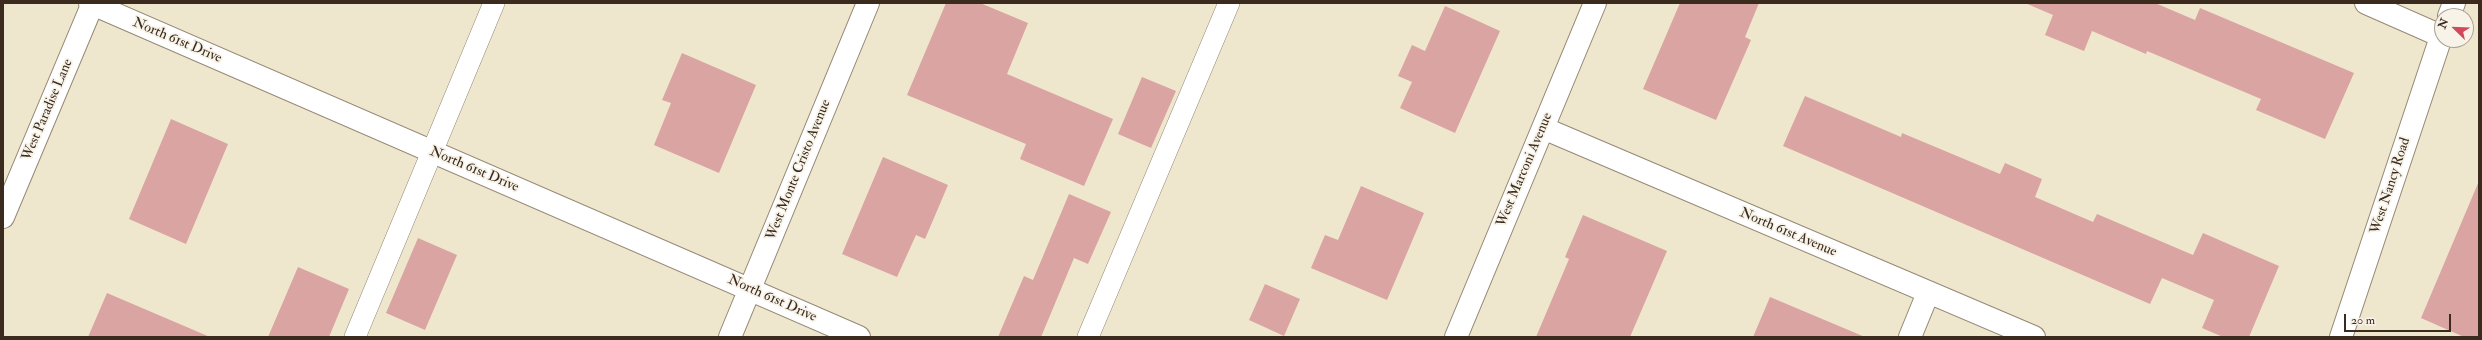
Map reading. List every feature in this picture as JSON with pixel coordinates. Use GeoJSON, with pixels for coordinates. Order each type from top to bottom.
{"type":"FeatureCollection","features":[{"type":"Feature","properties":{"kind":"street","name":"North 61st Drive"},"geometry":{"type":"LineString","coordinates":[[92,3],[859,337]]}},
{"type":"Feature","properties":{"kind":"street","name":"West Paradise Lane"},"geometry":{"type":"LineString","coordinates":[[3,217],[92,3]]}},
{"type":"Feature","properties":{"kind":"street","name":"West Monte Cristo Avenue"},"geometry":{"type":"LineString","coordinates":[[730,337],[868,3]]}},
{"type":"Feature","properties":{"kind":"street","name":"West Marconi Avenue"},"geometry":{"type":"LineString","coordinates":[[1456,337],[1594,3]]}},
{"type":"Feature","properties":{"kind":"street"},"geometry":{"type":"LineString","coordinates":[[2366,3],[2434,32]]}},
{"type":"Feature","properties":{"kind":"street","name":"West Nancy Road"},"geometry":{"type":"LineString","coordinates":[[2340,337],[2438,48]]}},
{"type":"Feature","properties":{"kind":"street","name":"North 61st Avenue"},"geometry":{"type":"LineString","coordinates":[[1543,128],[2034,337]]}},
{"type":"Feature","properties":{"kind":"street"},"geometry":{"type":"LineString","coordinates":[[1910,337],[1928,293]]}},
{"type":"Feature","properties":{"kind":"lane"},"geometry":{"type":"LineString","coordinates":[[355,337],[494,3]]}},
{"type":"Feature","properties":{"kind":"lane"},"geometry":{"type":"LineString","coordinates":[[1088,337],[1229,3]]}},
{"type":"Feature","properties":{"kind":"building"},"geometry":{"type":"Polygon","coordinates":[[[946,3],[980,3],[1028,23],[1007,74],[1113,119],[1084,186],[1020,159],[1026,144],[907,95],[946,3]]]}},
{"type":"Feature","properties":{"kind":"building"},"geometry":{"type":"Polygon","coordinates":[[[1680,3],[1759,3],[1745,37],[1751,40],[1716,120],[1643,89],[1680,3]]]}},
{"type":"Feature","properties":{"kind":"building"},"geometry":{"type":"Polygon","coordinates":[[[2025,3],[2155,3],[2195,20],[2200,8],[2354,73],[2325,139],[2256,110],[2261,99],[2147,51],[2146,54],[2092,31],[2084,51],[2045,35],[2053,15],[2025,3]]]}},
{"type":"Feature","properties":{"kind":"building"},"geometry":{"type":"Polygon","coordinates":[[[1445,6],[1500,31],[1455,133],[1400,108],[1412,82],[1398,76],[1412,45],[1425,51],[1445,6]]]}},
{"type":"Feature","properties":{"kind":"building"},"geometry":{"type":"Polygon","coordinates":[[[682,53],[756,85],[719,173],[654,145],[671,103],[662,100],[682,53]]]}},
{"type":"Feature","properties":{"kind":"building"},"geometry":{"type":"Polygon","coordinates":[[[1142,77],[1176,91],[1151,148],[1118,134],[1142,77]]]}},
{"type":"Feature","properties":{"kind":"building"},"geometry":{"type":"Polygon","coordinates":[[[1805,96],[1901,137],[1902,133],[2000,174],[2005,163],[2042,179],[2035,197],[2093,222],[2097,214],[2193,255],[2203,233],[2279,266],[2249,337],[2223,337],[2202,328],[2214,300],[2162,278],[2150,304],[1783,146],[1805,96]]]}},
{"type":"Feature","properties":{"kind":"building"},"geometry":{"type":"Polygon","coordinates":[[[171,119],[228,144],[186,244],[129,219],[171,119]]]}},
{"type":"Feature","properties":{"kind":"building"},"geometry":{"type":"Polygon","coordinates":[[[883,157],[948,185],[925,239],[916,235],[897,277],[842,254],[883,157]]]}},
{"type":"Feature","properties":{"kind":"building"},"geometry":{"type":"Polygon","coordinates":[[[2479,181],[2479,337],[2464,337],[2421,318],[2479,181]]]}},
{"type":"Feature","properties":{"kind":"building"},"geometry":{"type":"Polygon","coordinates":[[[1361,186],[1424,213],[1387,300],[1311,268],[1325,235],[1338,240],[1361,186]]]}},
{"type":"Feature","properties":{"kind":"building"},"geometry":{"type":"Polygon","coordinates":[[[1069,194],[1111,212],[1088,264],[1074,258],[1041,337],[998,337],[1024,276],[1033,280],[1069,194]]]}},
{"type":"Feature","properties":{"kind":"building"},"geometry":{"type":"Polygon","coordinates":[[[1583,215],[1667,251],[1630,337],[1536,337],[1569,259],[1565,257],[1583,215]]]}},
{"type":"Feature","properties":{"kind":"building"},"geometry":{"type":"Polygon","coordinates":[[[418,238],[457,255],[425,330],[386,313],[418,238]]]}},
{"type":"Feature","properties":{"kind":"building"},"geometry":{"type":"Polygon","coordinates":[[[298,267],[349,289],[329,337],[268,337],[298,267]]]}},
{"type":"Feature","properties":{"kind":"building"},"geometry":{"type":"Polygon","coordinates":[[[1265,284],[1300,299],[1284,336],[1249,320],[1265,284]]]}},
{"type":"Feature","properties":{"kind":"building"},"geometry":{"type":"Polygon","coordinates":[[[107,293],[210,337],[88,337],[107,293]]]}},
{"type":"Feature","properties":{"kind":"building"},"geometry":{"type":"Polygon","coordinates":[[[1770,297],[1865,337],[1753,337],[1770,297]]]}}]}
